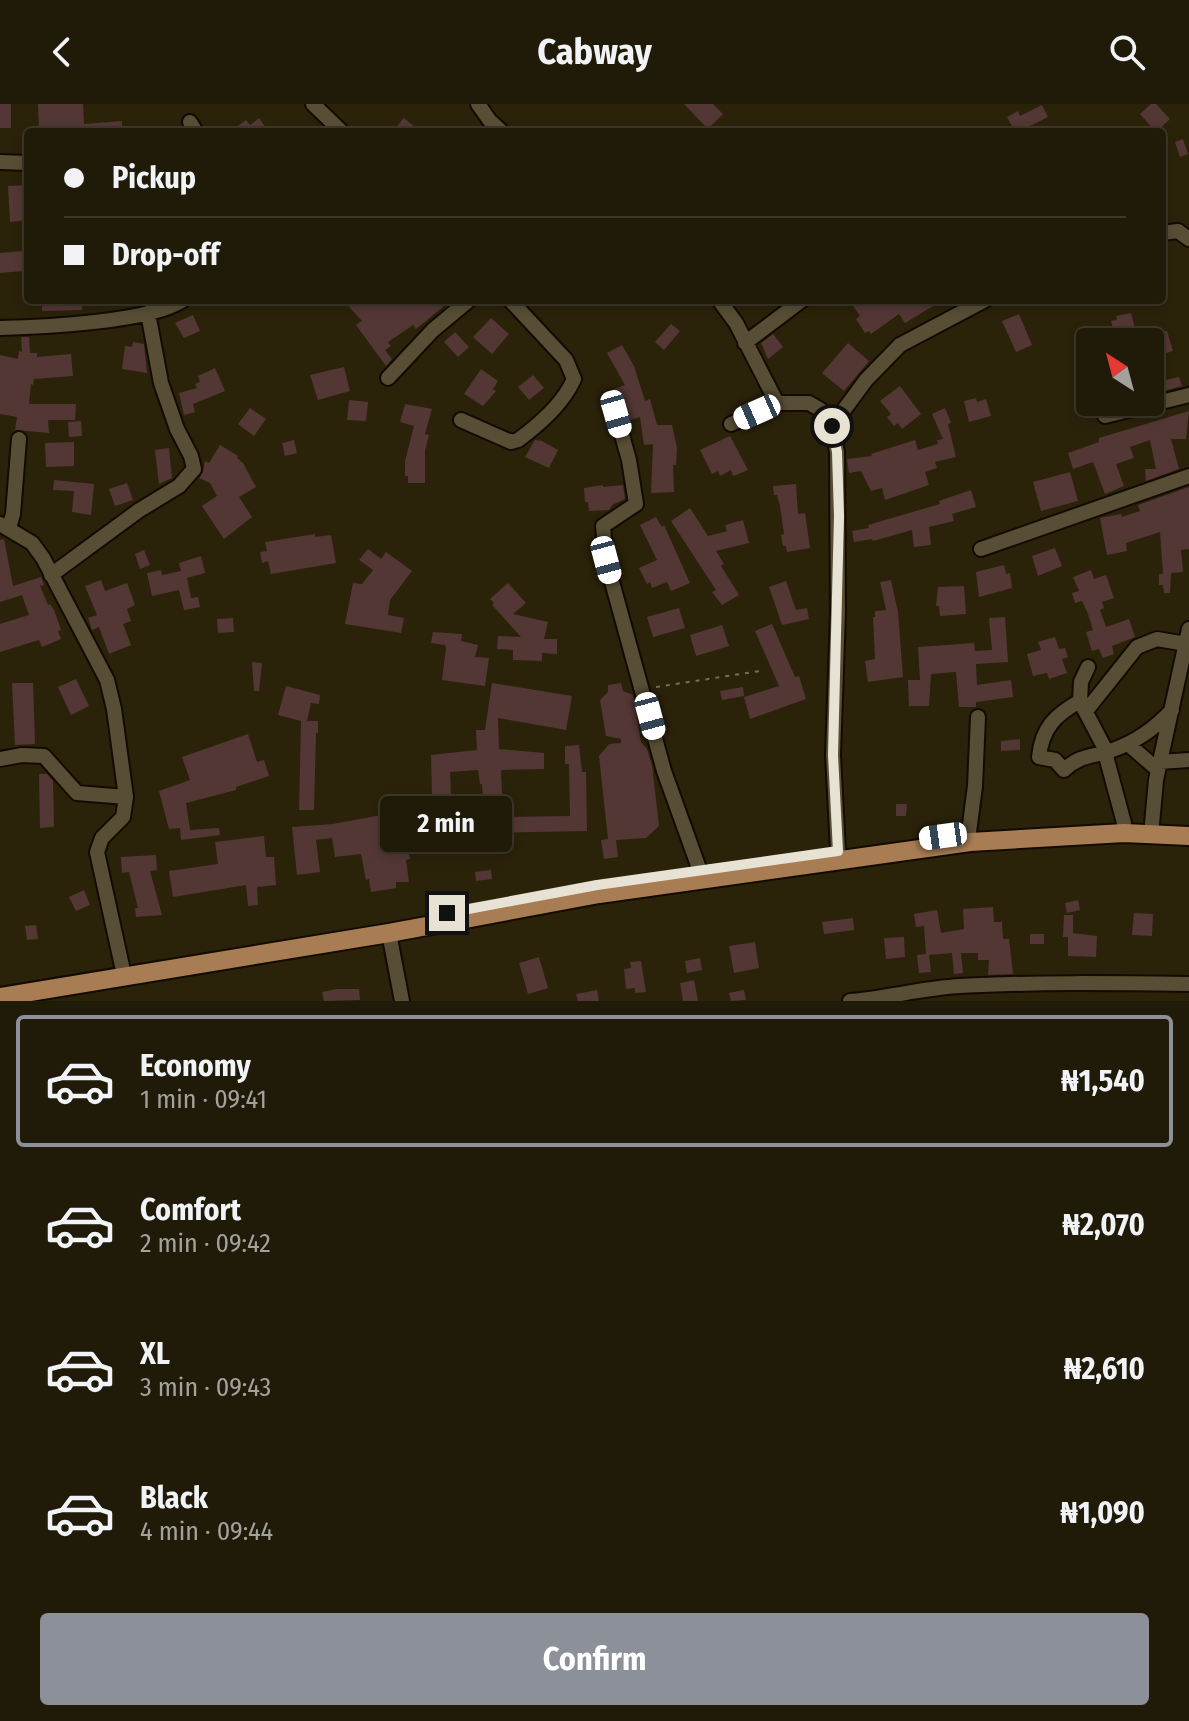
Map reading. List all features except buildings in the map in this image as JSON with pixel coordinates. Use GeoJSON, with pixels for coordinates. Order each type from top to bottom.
{"type":"FeatureCollection","features":[{"type":"Feature","properties":{"kind":"main road"},"geometry":{"type":"LineString","coordinates":[[0,987],[387,924],[597,885],[969,832],[1124,823],[1189,824]]}},
{"type":"Feature","properties":{"kind":"main road"},"geometry":{"type":"LineString","coordinates":[[0,997],[389,933],[599,894],[970,842],[1124,833],[1189,836]]}},
{"type":"Feature","properties":{"kind":"street"},"geometry":{"type":"LineString","coordinates":[[313,104],[338,128]]}},
{"type":"Feature","properties":{"kind":"street"},"geometry":{"type":"LineString","coordinates":[[478,104],[498,128]]}},
{"type":"Feature","properties":{"kind":"street"},"geometry":{"type":"LineString","coordinates":[[0,162],[24,163]]}},
{"type":"Feature","properties":{"kind":"street"},"geometry":{"type":"LineString","coordinates":[[1166,232],[1178,231],[1189,239]]}},
{"type":"Feature","properties":{"kind":"street"},"geometry":{"type":"LineString","coordinates":[[0,328],[43,327],[148,313],[177,304]]}},
{"type":"Feature","properties":{"kind":"street"},"geometry":{"type":"LineString","coordinates":[[388,378],[433,330],[464,304]]}},
{"type":"Feature","properties":{"kind":"street"},"geometry":{"type":"LineString","coordinates":[[461,420],[511,442],[518,440],[555,408],[569,390],[574,379],[566,360],[514,304]]}},
{"type":"Feature","properties":{"kind":"street"},"geometry":{"type":"LineString","coordinates":[[722,304],[736,323],[777,403]]}},
{"type":"Feature","properties":{"kind":"street"},"geometry":{"type":"LineString","coordinates":[[745,343],[797,304]]}},
{"type":"Feature","properties":{"kind":"street"},"geometry":{"type":"LineString","coordinates":[[832,426],[866,380],[900,345],[977,304]]}},
{"type":"Feature","properties":{"kind":"street"},"geometry":{"type":"LineString","coordinates":[[51,575],[138,511],[179,486],[194,469],[161,383],[148,313]]}},
{"type":"Feature","properties":{"kind":"street"},"geometry":{"type":"LineString","coordinates":[[1164,401],[1189,395]]}},
{"type":"Feature","properties":{"kind":"street"},"geometry":{"type":"LineString","coordinates":[[731,424],[777,403],[789,401],[809,403],[821,410],[832,426],[837,452],[839,516],[833,755],[838,851]]}},
{"type":"Feature","properties":{"kind":"street"},"geometry":{"type":"LineString","coordinates":[[616,414],[629,460],[636,504],[608,521],[602,533],[606,560],[664,771],[700,871]]}},
{"type":"Feature","properties":{"kind":"street"},"geometry":{"type":"LineString","coordinates":[[19,439],[13,514],[5,526],[32,543],[67,600],[107,680],[120,744],[126,797],[123,817],[102,838],[97,852],[122,966]]}},
{"type":"Feature","properties":{"kind":"street"},"geometry":{"type":"LineString","coordinates":[[981,549],[1189,476]]}},
{"type":"Feature","properties":{"kind":"street"},"geometry":{"type":"LineString","coordinates":[[1152,824],[1159,766],[1172,710],[1188,637],[1157,639],[1137,647],[1083,706],[1063,710],[1042,737],[1039,757],[1047,756],[1055,760],[1064,770],[1089,754],[1105,752],[1147,734],[1172,710]]}},
{"type":"Feature","properties":{"kind":"street"},"geometry":{"type":"LineString","coordinates":[[1088,667],[1081,682],[1083,706],[1105,752],[1124,823]]}},
{"type":"Feature","properties":{"kind":"street"},"geometry":{"type":"LineString","coordinates":[[969,832],[978,717]]}},
{"type":"Feature","properties":{"kind":"street"},"geometry":{"type":"LineString","coordinates":[[1128,744],[1159,766],[1189,760]]}},
{"type":"Feature","properties":{"kind":"street"},"geometry":{"type":"LineString","coordinates":[[0,759],[22,755],[44,756],[77,793],[126,797]]}},
{"type":"Feature","properties":{"kind":"street"},"geometry":{"type":"LineString","coordinates":[[389,933],[402,1001]]}},
{"type":"Feature","properties":{"kind":"street"},"geometry":{"type":"LineString","coordinates":[[850,1001],[893,999],[957,986],[1189,984]]}},
{"type":"Feature","properties":{"kind":"path"},"geometry":{"type":"LineString","coordinates":[[643,689],[760,671]]}},
{"type":"Feature","properties":{"kind":"route"},"geometry":{"type":"LineString","coordinates":[[447,913],[597,885],[838,851],[833,755],[839,516],[837,452],[832,426]]}}]}
